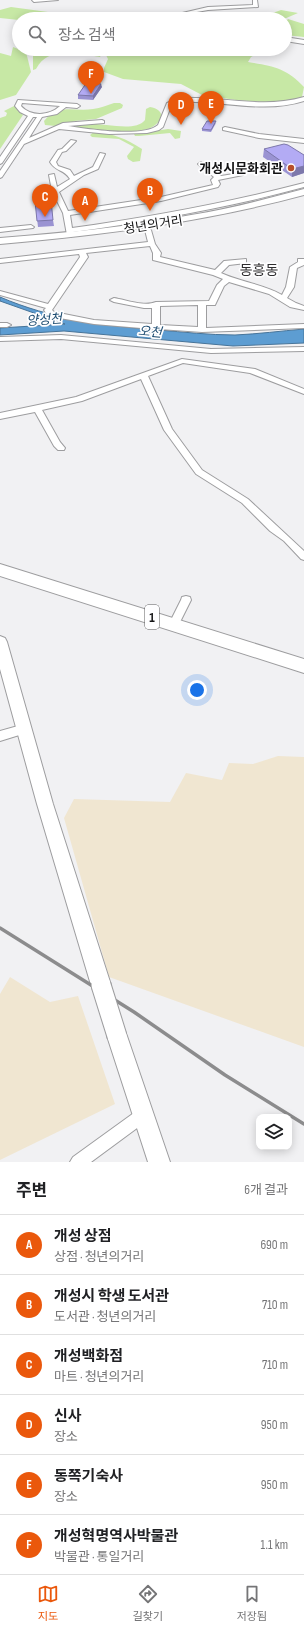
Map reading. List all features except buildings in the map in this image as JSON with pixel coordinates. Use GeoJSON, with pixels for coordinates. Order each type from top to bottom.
{"type":"FeatureCollection","features":[{"type":"Feature","properties":{"kind":"main road","name":"청년의거리"},"geometry":{"type":"LineString","coordinates":[[0,241],[70,232],[143,226],[217,213],[304,192]]}},
{"type":"Feature","properties":{"kind":"main road","name":"청년의거리"},"geometry":{"type":"LineString","coordinates":[[0,247],[73,240],[148,230],[221,217],[304,198]]}},
{"type":"Feature","properties":{"kind":"main road","name":"1"},"geometry":{"type":"LineString","coordinates":[[0,570],[304,666]]}},
{"type":"Feature","properties":{"kind":"main road"},"geometry":{"type":"LineString","coordinates":[[0,642],[45,804],[117,1036],[159,1162]]}},
{"type":"Feature","properties":{"kind":"street"},"geometry":{"type":"LineString","coordinates":[[187,12],[227,7],[256,6],[255,0]]}},
{"type":"Feature","properties":{"kind":"street"},"geometry":{"type":"LineString","coordinates":[[38,1],[54,1]]}},
{"type":"Feature","properties":{"kind":"street"},"geometry":{"type":"LineString","coordinates":[[292,40],[304,42]]}},
{"type":"Feature","properties":{"kind":"street"},"geometry":{"type":"LineString","coordinates":[[59,127],[112,132],[144,131],[158,128],[164,121],[164,113],[168,105],[177,100],[202,100],[243,104],[277,104],[299,102],[304,99]]}},
{"type":"Feature","properties":{"kind":"street"},"geometry":{"type":"LineString","coordinates":[[64,105],[55,112],[41,115],[31,115],[18,106],[20,101],[77,106]]}},
{"type":"Feature","properties":{"kind":"street"},"geometry":{"type":"LineString","coordinates":[[0,162],[31,115]]}},
{"type":"Feature","properties":{"kind":"street"},"geometry":{"type":"LineString","coordinates":[[0,176],[41,115]]}},
{"type":"Feature","properties":{"kind":"street"},"geometry":{"type":"LineString","coordinates":[[22,143],[69,124],[102,122]]}},
{"type":"Feature","properties":{"kind":"street"},"geometry":{"type":"LineString","coordinates":[[225,129],[259,136],[304,141]]}},
{"type":"Feature","properties":{"kind":"street"},"geometry":{"type":"LineString","coordinates":[[73,141],[64,150],[57,154],[53,162],[56,167],[68,171],[74,180]]}},
{"type":"Feature","properties":{"kind":"street"},"geometry":{"type":"LineString","coordinates":[[55,191],[96,168],[102,154]]}},
{"type":"Feature","properties":{"kind":"street"},"geometry":{"type":"LineString","coordinates":[[201,164],[219,178]]}},
{"type":"Feature","properties":{"kind":"street"},"geometry":{"type":"LineString","coordinates":[[52,175],[55,191],[66,213],[70,232],[212,208],[304,185]]}},
{"type":"Feature","properties":{"kind":"street"},"geometry":{"type":"LineString","coordinates":[[66,213],[153,200],[203,190],[216,186],[217,184],[214,180],[240,175]]}},
{"type":"Feature","properties":{"kind":"street"},"geometry":{"type":"LineString","coordinates":[[0,230],[31,228]]}},
{"type":"Feature","properties":{"kind":"street"},"geometry":{"type":"LineString","coordinates":[[148,230],[152,244],[157,253],[156,258],[216,273],[272,292],[294,305],[304,308]]}},
{"type":"Feature","properties":{"kind":"street"},"geometry":{"type":"LineString","coordinates":[[0,261],[24,257],[152,244]]}},
{"type":"Feature","properties":{"kind":"street"},"geometry":{"type":"LineString","coordinates":[[82,252],[84,257],[48,310],[51,314],[94,322],[156,328],[202,330],[304,326]]}},
{"type":"Feature","properties":{"kind":"street"},"geometry":{"type":"LineString","coordinates":[[216,273],[227,263],[243,261]]}},
{"type":"Feature","properties":{"kind":"street"},"geometry":{"type":"LineString","coordinates":[[283,298],[289,292],[294,267],[302,263],[301,261]]}},
{"type":"Feature","properties":{"kind":"street"},"geometry":{"type":"LineString","coordinates":[[114,300],[144,306],[156,306],[156,304],[212,303],[222,285],[228,278]]}},
{"type":"Feature","properties":{"kind":"street"},"geometry":{"type":"LineString","coordinates":[[0,293],[50,307]]}},
{"type":"Feature","properties":{"kind":"street"},"geometry":{"type":"LineString","coordinates":[[202,302],[202,330]]}},
{"type":"Feature","properties":{"kind":"street"},"geometry":{"type":"LineString","coordinates":[[156,306],[156,328]]}},
{"type":"Feature","properties":{"kind":"street"},"geometry":{"type":"LineString","coordinates":[[0,339],[61,337],[185,350],[219,351],[304,349]]}},
{"type":"Feature","properties":{"kind":"street"},"geometry":{"type":"LineString","coordinates":[[182,361],[185,350]]}},
{"type":"Feature","properties":{"kind":"street"},"geometry":{"type":"LineString","coordinates":[[0,416],[79,398],[182,361],[252,372],[304,392]]}},
{"type":"Feature","properties":{"kind":"street"},"geometry":{"type":"LineString","coordinates":[[143,375],[168,430],[199,472],[245,501],[272,529],[287,539],[304,557]]}},
{"type":"Feature","properties":{"kind":"street"},"geometry":{"type":"LineString","coordinates":[[36,409],[57,444],[61,448]]}},
{"type":"Feature","properties":{"kind":"street"},"geometry":{"type":"LineString","coordinates":[[174,624],[186,600]]}},
{"type":"Feature","properties":{"kind":"street"},"geometry":{"type":"LineString","coordinates":[[0,736],[25,729]]}},
{"type":"Feature","properties":{"kind":"street"},"geometry":{"type":"LineString","coordinates":[[78,1162],[143,1115]]}},
{"type":"Feature","properties":{"kind":"shaded area"},"geometry":{"type":"Polygon","coordinates":[[[278,756],[304,757],[304,1047],[109,977],[64,818],[74,799],[170,802],[186,773],[222,780],[229,763],[253,764],[278,756]]]}},
{"type":"Feature","properties":{"kind":"shaded area"},"geometry":{"type":"Polygon","coordinates":[[[10,977],[50,1002],[78,996],[115,1104],[0,1160],[0,994],[10,977]]]}},
{"type":"Feature","properties":{"kind":"green space"},"geometry":{"type":"Polygon","coordinates":[[[11,7],[48,12],[12,12],[12,19],[0,18],[0,10],[11,7]]]}},
{"type":"Feature","properties":{"kind":"green space"},"geometry":{"type":"Polygon","coordinates":[[[281,10],[298,13],[292,16],[292,12],[276,12],[281,10]]]}},
{"type":"Feature","properties":{"kind":"green space"},"geometry":{"type":"Polygon","coordinates":[[[292,20],[304,24],[304,37],[292,36],[292,20]]]}},
{"type":"Feature","properties":{"kind":"green space"},"geometry":{"type":"Polygon","coordinates":[[[12,52],[12,56],[27,56],[31,72],[16,95],[0,100],[0,53],[11,56],[12,52]]]}},
{"type":"Feature","properties":{"kind":"green space"},"geometry":{"type":"Polygon","coordinates":[[[33,56],[50,56],[45,58],[36,69],[33,70],[33,56]]]}},
{"type":"Feature","properties":{"kind":"green space"},"geometry":{"type":"Polygon","coordinates":[[[106,56],[253,56],[248,62],[279,69],[298,81],[304,87],[302,97],[295,101],[265,102],[236,100],[202,95],[181,84],[123,79],[104,72],[108,59],[106,56]]]}},
{"type":"Feature","properties":{"kind":"green space"},"geometry":{"type":"Polygon","coordinates":[[[114,103],[120,103],[123,105],[122,108],[96,119],[74,121],[56,126],[45,125],[44,121],[50,115],[61,110],[86,110],[114,103]]]}},
{"type":"Feature","properties":{"kind":"green space"},"geometry":{"type":"Polygon","coordinates":[[[14,106],[23,115],[0,149],[0,118],[6,116],[7,113],[4,111],[14,106]]]}},
{"type":"Feature","properties":{"kind":"green space"},"geometry":{"type":"Polygon","coordinates":[[[150,107],[159,110],[162,119],[153,126],[139,131],[86,130],[69,127],[77,124],[130,126],[139,124],[145,120],[146,109],[150,107]]]}},
{"type":"Feature","properties":{"kind":"green space"},"geometry":{"type":"Polygon","coordinates":[[[168,129],[181,131],[180,138],[175,139],[170,133],[139,136],[135,136],[134,134],[168,129]]]}},
{"type":"Feature","properties":{"kind":"green space"},"geometry":{"type":"Polygon","coordinates":[[[94,132],[119,137],[142,149],[140,161],[133,162],[128,159],[127,156],[134,147],[119,139],[92,137],[90,135],[94,132]]]}},
{"type":"Feature","properties":{"kind":"water","name":"오천"},"geometry":{"type":"Polygon","coordinates":[[[0,297],[39,311],[98,324],[225,335],[304,329],[304,343],[233,346],[64,331],[0,335],[0,328],[65,324],[0,301],[0,297]]]}},
{"type":"Feature","properties":{"kind":"railway"},"geometry":{"type":"LineString","coordinates":[[0,928],[134,1012],[225,1075],[304,1124]]}},
{"type":"Feature","properties":{"kind":"place","name":"개성혁명역사박물관"},"geometry":{"type":"Point","coordinates":[91,94]}},
{"type":"Feature","properties":{"kind":"place","name":"동쪽기숙사"},"geometry":{"type":"Point","coordinates":[211,124]}},
{"type":"Feature","properties":{"kind":"place","name":"신사"},"geometry":{"type":"Point","coordinates":[181,125]}},
{"type":"Feature","properties":{"kind":"place","name":"개성시문화회관"},"geometry":{"type":"Point","coordinates":[291,168]}},
{"type":"Feature","properties":{"kind":"place","name":"개성시 학생 도서관"},"geometry":{"type":"Point","coordinates":[150,211]}},
{"type":"Feature","properties":{"kind":"place","name":"개성백화점"},"geometry":{"type":"Point","coordinates":[45,217]}},
{"type":"Feature","properties":{"kind":"place","name":"개성 상점"},"geometry":{"type":"Point","coordinates":[85,221]}},
{"type":"Feature","properties":{"kind":"district","name":"동흥동"},"geometry":{"type":"Point","coordinates":[259,270]}},
{"type":"Feature","properties":{"kind":"water label","name":"양성천"},"geometry":{"type":"Point","coordinates":[44,319]}}]}
